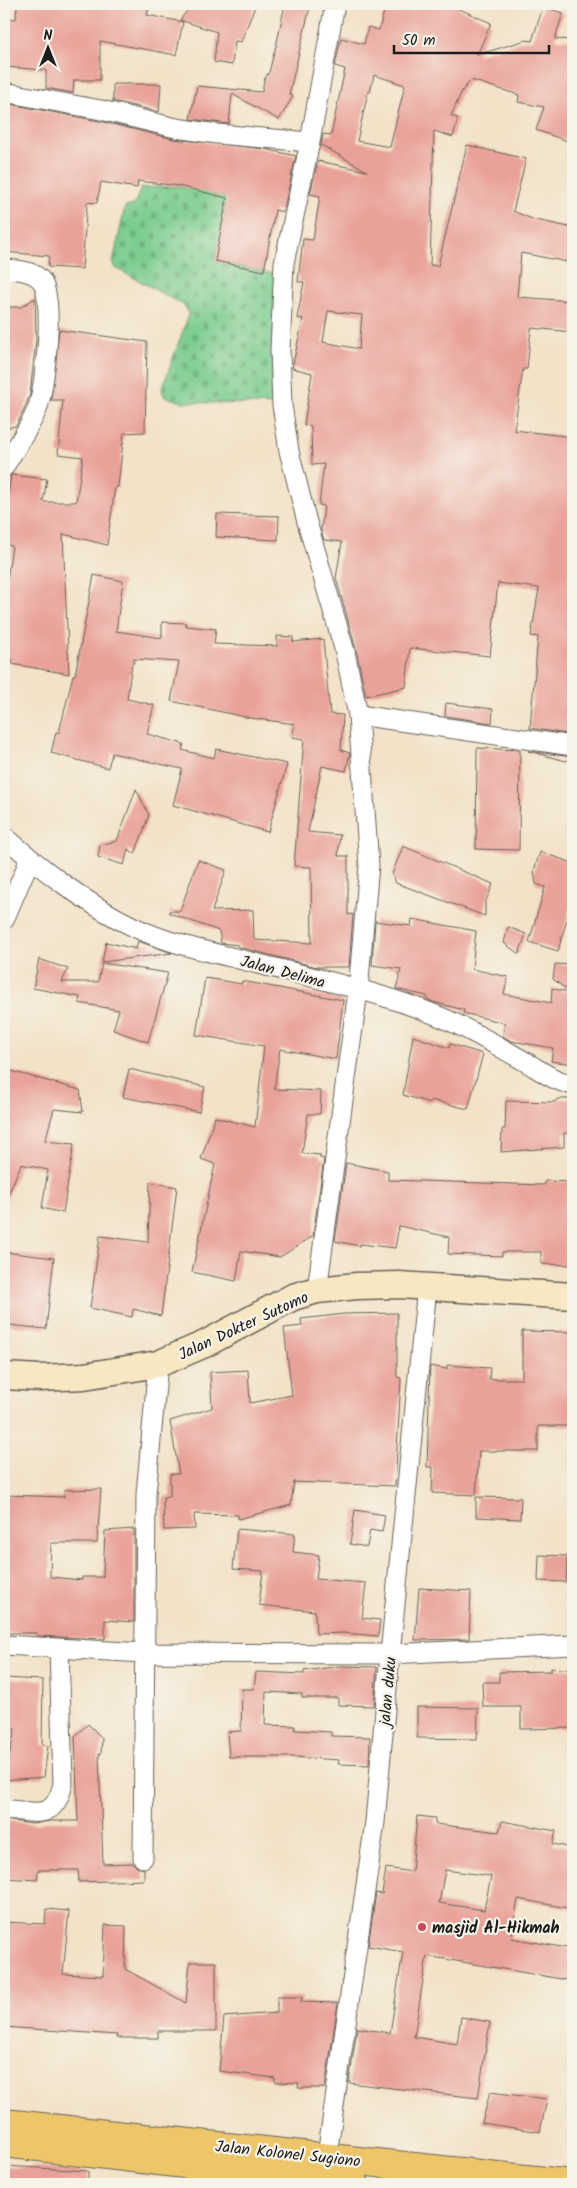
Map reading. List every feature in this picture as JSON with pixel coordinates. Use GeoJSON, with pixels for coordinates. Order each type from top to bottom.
{"type":"FeatureCollection","features":[{"type":"Feature","properties":{"kind":"highway","name":"Jalan Kolonel Sugiono"},"geometry":{"type":"LineString","coordinates":[[4,2122],[255,2169]]}},
{"type":"Feature","properties":{"kind":"highway"},"geometry":{"type":"LineString","coordinates":[[4,2143],[255,2169],[325,2169],[355,2184]]}},
{"type":"Feature","properties":{"kind":"highway","name":"Jalan Kolonel Sugiono"},"geometry":{"type":"LineString","coordinates":[[325,2169],[573,2184]]}},
{"type":"Feature","properties":{"kind":"main road","name":"Jalan Dokter Sutomo"},"geometry":{"type":"LineString","coordinates":[[4,1376],[40,1378],[84,1376],[158,1364],[206,1344],[293,1297],[317,1290],[357,1286],[427,1287],[573,1296]]}},
{"type":"Feature","properties":{"kind":"street"},"geometry":{"type":"LineString","coordinates":[[317,1290],[358,991],[369,865],[358,715],[345,652],[307,522],[289,451],[282,405],[280,350],[284,263],[310,142],[335,4]]}},
{"type":"Feature","properties":{"kind":"street"},"geometry":{"type":"LineString","coordinates":[[4,92],[100,110],[176,128],[217,134],[310,142]]}},
{"type":"Feature","properties":{"kind":"street"},"geometry":{"type":"LineString","coordinates":[[4,268],[31,273],[39,278],[45,285],[48,300],[46,363],[38,406],[26,432],[4,467]]}},
{"type":"Feature","properties":{"kind":"street"},"geometry":{"type":"LineString","coordinates":[[358,715],[573,746]]}},
{"type":"Feature","properties":{"kind":"street","name":"Jalan Delima"},"geometry":{"type":"LineString","coordinates":[[4,836],[30,859],[94,905],[135,928],[190,947],[358,991],[442,1018],[477,1034],[530,1064],[545,1075],[573,1085]]}},
{"type":"Feature","properties":{"kind":"street"},"geometry":{"type":"LineString","coordinates":[[4,920],[30,859]]}},
{"type":"Feature","properties":{"kind":"street","name":"jalan duku"},"geometry":{"type":"LineString","coordinates":[[325,2169],[375,1822],[427,1287]]}},
{"type":"Feature","properties":{"kind":"street"},"geometry":{"type":"LineString","coordinates":[[143,1858],[146,1494],[158,1364]]}},
{"type":"Feature","properties":{"kind":"street"},"geometry":{"type":"LineString","coordinates":[[4,1645],[144,1653],[390,1654],[573,1646]]}},
{"type":"Feature","properties":{"kind":"street"},"geometry":{"type":"LineString","coordinates":[[4,1809],[40,1813],[48,1811],[55,1805],[60,1795],[63,1783],[59,1649]]}},
{"type":"Feature","properties":{"kind":"green space"},"geometry":{"type":"Polygon","coordinates":[[[184,186],[225,197],[223,220],[215,261],[283,276],[282,405],[182,402],[164,396],[162,389],[189,314],[185,306],[116,268],[113,263],[125,207],[134,205],[141,188],[184,186]]]}},
{"type":"Feature","properties":{"kind":"building"},"geometry":{"type":"Polygon","coordinates":[[[17,4],[150,4],[147,15],[183,22],[176,55],[100,41],[100,80],[74,80],[73,93],[46,88],[46,70],[4,67],[4,19],[16,19],[17,4]]]}},
{"type":"Feature","properties":{"kind":"building"},"geometry":{"type":"Polygon","coordinates":[[[192,4],[256,4],[241,42],[235,41],[232,65],[214,62],[217,32],[180,20],[192,4]]]}},
{"type":"Feature","properties":{"kind":"building"},"geometry":{"type":"Polygon","coordinates":[[[285,4],[310,7],[289,94],[293,96],[279,120],[232,94],[229,124],[190,119],[197,86],[262,92],[264,80],[269,72],[277,42],[285,4]]]}},
{"type":"Feature","properties":{"kind":"building"},"geometry":{"type":"Polygon","coordinates":[[[386,4],[462,4],[459,9],[491,23],[477,55],[526,40],[532,41],[543,7],[563,13],[555,39],[573,40],[573,143],[536,130],[544,107],[518,102],[519,95],[471,80],[462,91],[451,116],[458,118],[453,137],[434,131],[430,265],[438,266],[467,145],[526,159],[513,211],[532,219],[573,228],[573,263],[521,253],[517,297],[573,301],[573,332],[531,328],[527,369],[523,369],[514,430],[573,437],[573,735],[530,728],[538,637],[531,636],[539,588],[498,583],[490,656],[410,648],[406,687],[366,696],[356,649],[336,578],[342,542],[324,540],[321,530],[324,506],[319,505],[324,464],[312,465],[311,426],[304,425],[312,373],[292,368],[303,319],[297,318],[304,282],[298,282],[303,239],[313,240],[320,196],[310,194],[318,161],[367,171],[321,145],[323,134],[331,135],[345,69],[335,66],[341,38],[364,44],[368,27],[379,30],[386,4]],[[374,75],[370,92],[368,92],[357,141],[390,147],[405,85],[374,75]],[[328,311],[323,342],[359,349],[362,315],[328,311]]]}},
{"type":"Feature","properties":{"kind":"building"},"geometry":{"type":"Polygon","coordinates":[[[113,84],[161,84],[159,112],[113,101],[113,84]]]}},
{"type":"Feature","properties":{"kind":"building"},"geometry":{"type":"Polygon","coordinates":[[[4,103],[99,121],[174,139],[265,149],[296,156],[283,212],[275,210],[264,271],[215,261],[227,198],[179,186],[138,181],[137,188],[101,182],[97,203],[87,202],[82,269],[48,267],[49,256],[4,252],[4,103]]]}},
{"type":"Feature","properties":{"kind":"building"},"geometry":{"type":"Polygon","coordinates":[[[35,298],[36,340],[30,394],[16,426],[4,428],[4,307],[21,307],[35,298]]]}},
{"type":"Feature","properties":{"kind":"building"},"geometry":{"type":"Polygon","coordinates":[[[59,330],[147,342],[145,432],[124,433],[118,487],[115,487],[107,545],[63,534],[69,674],[12,664],[13,660],[4,659],[4,602],[12,546],[4,544],[4,505],[7,505],[11,475],[47,479],[43,502],[76,502],[83,457],[58,454],[63,400],[51,400],[59,330]]]}},
{"type":"Feature","properties":{"kind":"building"},"geometry":{"type":"Polygon","coordinates":[[[217,514],[279,516],[278,540],[216,537],[217,514]]]}},
{"type":"Feature","properties":{"kind":"building"},"geometry":{"type":"Polygon","coordinates":[[[94,575],[123,581],[116,631],[162,638],[162,622],[186,623],[186,626],[216,629],[214,644],[277,646],[277,636],[293,637],[293,642],[323,639],[330,714],[343,715],[341,750],[350,753],[346,771],[322,766],[308,832],[340,835],[338,856],[348,856],[348,915],[353,914],[349,967],[317,967],[238,947],[238,945],[221,943],[219,931],[169,913],[169,911],[180,911],[198,860],[226,870],[212,911],[253,910],[254,940],[312,943],[311,867],[294,866],[304,739],[292,737],[295,724],[250,718],[171,701],[179,662],[134,659],[134,663],[132,663],[127,699],[154,705],[147,734],[184,744],[182,750],[214,758],[216,749],[287,764],[268,832],[173,805],[182,769],[112,753],[108,768],[51,753],[56,732],[59,733],[73,675],[75,675],[94,575]]]}},
{"type":"Feature","properties":{"kind":"building"},"geometry":{"type":"Polygon","coordinates":[[[446,703],[493,709],[492,723],[445,716],[446,703]]]}},
{"type":"Feature","properties":{"kind":"building"},"geometry":{"type":"Polygon","coordinates":[[[477,748],[520,750],[519,850],[476,849],[477,748]]]}},
{"type":"Feature","properties":{"kind":"building"},"geometry":{"type":"Polygon","coordinates":[[[528,751],[573,757],[566,761],[528,751]]]}},
{"type":"Feature","properties":{"kind":"building"},"geometry":{"type":"Polygon","coordinates":[[[136,789],[149,815],[135,854],[128,849],[124,865],[98,857],[100,845],[117,841],[136,789]]]}},
{"type":"Feature","properties":{"kind":"building"},"geometry":{"type":"Polygon","coordinates":[[[403,846],[493,884],[485,903],[485,916],[396,883],[392,874],[403,846]]]}},
{"type":"Feature","properties":{"kind":"building"},"geometry":{"type":"Polygon","coordinates":[[[540,852],[573,863],[573,897],[558,951],[529,942],[545,887],[536,884],[534,871],[540,852]]]}},
{"type":"Feature","properties":{"kind":"building"},"geometry":{"type":"Polygon","coordinates":[[[412,919],[476,931],[472,969],[508,977],[504,994],[551,1003],[552,988],[571,993],[553,979],[555,964],[573,965],[573,1064],[551,1061],[553,1048],[511,1041],[503,1036],[505,1023],[463,1013],[464,1010],[433,1002],[427,999],[427,996],[396,989],[401,969],[372,965],[375,921],[411,926],[412,919]]]}},
{"type":"Feature","properties":{"kind":"building"},"geometry":{"type":"Polygon","coordinates":[[[508,927],[526,934],[519,954],[504,943],[508,927]]]}},
{"type":"Feature","properties":{"kind":"building"},"geometry":{"type":"Polygon","coordinates":[[[138,941],[172,953],[102,962],[106,942],[136,949],[138,941]]]}},
{"type":"Feature","properties":{"kind":"building"},"geometry":{"type":"Polygon","coordinates":[[[39,959],[68,969],[62,982],[98,982],[102,963],[168,973],[148,1042],[113,1030],[119,1010],[79,1003],[80,997],[33,988],[39,959]]]}},
{"type":"Feature","properties":{"kind":"building"},"geometry":{"type":"Polygon","coordinates":[[[205,978],[242,984],[242,981],[343,1000],[336,1059],[280,1049],[274,1089],[321,1091],[320,1114],[308,1114],[302,1153],[320,1155],[320,1158],[324,1159],[313,1236],[280,1257],[241,1251],[236,1281],[192,1272],[215,1164],[201,1159],[215,1117],[255,1127],[264,1046],[196,1035],[205,978]]]}},
{"type":"Feature","properties":{"kind":"building"},"geometry":{"type":"Polygon","coordinates":[[[413,1036],[449,1048],[450,1044],[483,1054],[468,1109],[431,1100],[430,1103],[403,1095],[413,1036]]]}},
{"type":"Feature","properties":{"kind":"building"},"geometry":{"type":"Polygon","coordinates":[[[4,1069],[80,1090],[83,1112],[54,1109],[45,1141],[74,1144],[63,1213],[42,1208],[48,1170],[21,1164],[4,1205],[4,1069]]]}},
{"type":"Feature","properties":{"kind":"building"},"geometry":{"type":"Polygon","coordinates":[[[129,1069],[205,1087],[199,1112],[123,1097],[129,1069]]]}},
{"type":"Feature","properties":{"kind":"building"},"geometry":{"type":"Polygon","coordinates":[[[557,1099],[573,1099],[573,1133],[564,1133],[564,1147],[501,1152],[502,1129],[505,1129],[506,1101],[555,1102],[557,1099]]]}},
{"type":"Feature","properties":{"kind":"building"},"geometry":{"type":"Polygon","coordinates":[[[346,1163],[388,1171],[388,1180],[544,1185],[545,1181],[573,1182],[573,1265],[541,1264],[541,1252],[502,1252],[502,1256],[448,1254],[449,1237],[399,1226],[395,1248],[360,1244],[360,1246],[335,1241],[346,1163]]]}},
{"type":"Feature","properties":{"kind":"building"},"geometry":{"type":"Polygon","coordinates":[[[150,1182],[177,1187],[161,1316],[133,1309],[132,1317],[90,1308],[100,1236],[148,1242],[150,1182]]]}},
{"type":"Feature","properties":{"kind":"building"},"geometry":{"type":"Polygon","coordinates":[[[4,1252],[54,1258],[46,1329],[9,1325],[10,1316],[4,1315],[4,1252]]]}},
{"type":"Feature","properties":{"kind":"building"},"geometry":{"type":"Polygon","coordinates":[[[397,1313],[397,1377],[401,1378],[395,1486],[294,1482],[291,1505],[238,1519],[238,1515],[194,1514],[195,1529],[164,1530],[163,1497],[170,1496],[170,1474],[179,1474],[170,1421],[212,1408],[210,1372],[248,1370],[250,1403],[292,1395],[284,1328],[302,1326],[301,1319],[344,1314],[397,1313]]]}},
{"type":"Feature","properties":{"kind":"building"},"geometry":{"type":"Polygon","coordinates":[[[522,1331],[572,1332],[572,1426],[538,1426],[538,1451],[479,1451],[476,1495],[432,1493],[433,1467],[427,1467],[430,1366],[447,1369],[447,1365],[490,1368],[489,1379],[522,1379],[522,1331]]]}},
{"type":"Feature","properties":{"kind":"building"},"geometry":{"type":"Polygon","coordinates":[[[101,1489],[97,1543],[51,1543],[50,1577],[82,1580],[82,1577],[103,1577],[105,1531],[134,1529],[134,1622],[105,1620],[105,1639],[37,1636],[37,1633],[4,1633],[4,1495],[64,1497],[64,1490],[101,1489]]]}},
{"type":"Feature","properties":{"kind":"building"},"geometry":{"type":"Polygon","coordinates":[[[476,1497],[521,1498],[520,1519],[476,1517],[476,1497]]]}},
{"type":"Feature","properties":{"kind":"building"},"geometry":{"type":"Polygon","coordinates":[[[355,1510],[385,1515],[382,1532],[370,1530],[367,1547],[350,1544],[355,1510]]]}},
{"type":"Feature","properties":{"kind":"building"},"geometry":{"type":"Polygon","coordinates":[[[237,1529],[295,1534],[293,1552],[319,1555],[316,1579],[366,1583],[362,1618],[380,1620],[378,1636],[343,1633],[316,1634],[315,1611],[259,1605],[263,1571],[233,1569],[237,1529]]]}},
{"type":"Feature","properties":{"kind":"building"},"geometry":{"type":"Polygon","coordinates":[[[539,1555],[567,1556],[566,1582],[538,1581],[539,1555]]]}},
{"type":"Feature","properties":{"kind":"building"},"geometry":{"type":"Polygon","coordinates":[[[419,1588],[471,1591],[469,1639],[415,1640],[419,1588]]]}},
{"type":"Feature","properties":{"kind":"building"},"geometry":{"type":"Polygon","coordinates":[[[340,1666],[377,1667],[374,1706],[338,1705],[338,1698],[302,1698],[302,1694],[266,1692],[265,1725],[295,1726],[295,1730],[331,1732],[331,1736],[370,1737],[369,1765],[338,1764],[339,1760],[294,1757],[229,1757],[227,1732],[241,1731],[242,1689],[254,1689],[256,1672],[304,1674],[304,1671],[340,1666]]]}},
{"type":"Feature","properties":{"kind":"building"},"geometry":{"type":"Polygon","coordinates":[[[551,1668],[573,1670],[573,1728],[521,1729],[521,1707],[483,1707],[482,1682],[499,1682],[499,1672],[551,1671],[551,1668]]]}},
{"type":"Feature","properties":{"kind":"building"},"geometry":{"type":"Polygon","coordinates":[[[4,1678],[43,1680],[42,1745],[48,1746],[44,1777],[4,1780],[15,1729],[4,1728],[4,1678]]]}},
{"type":"Feature","properties":{"kind":"building"},"geometry":{"type":"Polygon","coordinates":[[[417,1707],[478,1708],[477,1739],[417,1738],[417,1707]]]}},
{"type":"Feature","properties":{"kind":"building"},"geometry":{"type":"Polygon","coordinates":[[[88,1724],[102,1738],[101,1754],[99,1754],[103,1864],[133,1863],[137,1867],[144,1869],[144,1880],[79,1882],[78,1870],[38,1870],[37,1880],[4,1878],[4,1820],[33,1824],[50,1821],[78,1821],[75,1736],[88,1724]]]}},
{"type":"Feature","properties":{"kind":"building"},"geometry":{"type":"Polygon","coordinates":[[[417,1816],[435,1818],[435,1824],[499,1832],[502,1821],[556,1831],[553,1844],[573,1848],[573,1909],[518,1899],[511,1938],[573,1949],[573,1981],[427,1956],[414,2037],[457,2044],[461,2017],[490,2022],[478,2098],[349,2083],[357,2028],[390,2033],[403,1952],[368,1946],[376,1893],[382,1894],[386,1868],[412,1872],[417,1816]],[[445,1870],[439,1903],[484,1910],[491,1876],[445,1870]]]}},
{"type":"Feature","properties":{"kind":"building"},"geometry":{"type":"Polygon","coordinates":[[[46,1909],[69,1911],[63,1974],[103,1976],[105,1925],[126,1926],[125,1969],[186,2003],[190,1962],[216,1962],[216,2031],[158,2031],[158,2038],[116,2038],[117,2035],[4,2027],[4,1922],[45,1924],[46,1909]]]}},
{"type":"Feature","properties":{"kind":"building"},"geometry":{"type":"Polygon","coordinates":[[[277,1997],[302,1997],[301,2002],[338,2003],[325,2088],[298,2088],[299,2083],[275,2082],[275,2078],[219,2071],[224,2017],[277,2013],[277,1997]]]}},
{"type":"Feature","properties":{"kind":"building"},"geometry":{"type":"Polygon","coordinates":[[[490,2092],[547,2099],[540,2132],[482,2123],[490,2092]]]}},
{"type":"Feature","properties":{"kind":"building"},"geometry":{"type":"Polygon","coordinates":[[[4,2166],[88,2171],[88,2184],[4,2184],[4,2166]]]}},
{"type":"Feature","properties":{"kind":"place","name":"masjid Al-Hikmah"},"geometry":{"type":"Point","coordinates":[422,1927]}}]}
